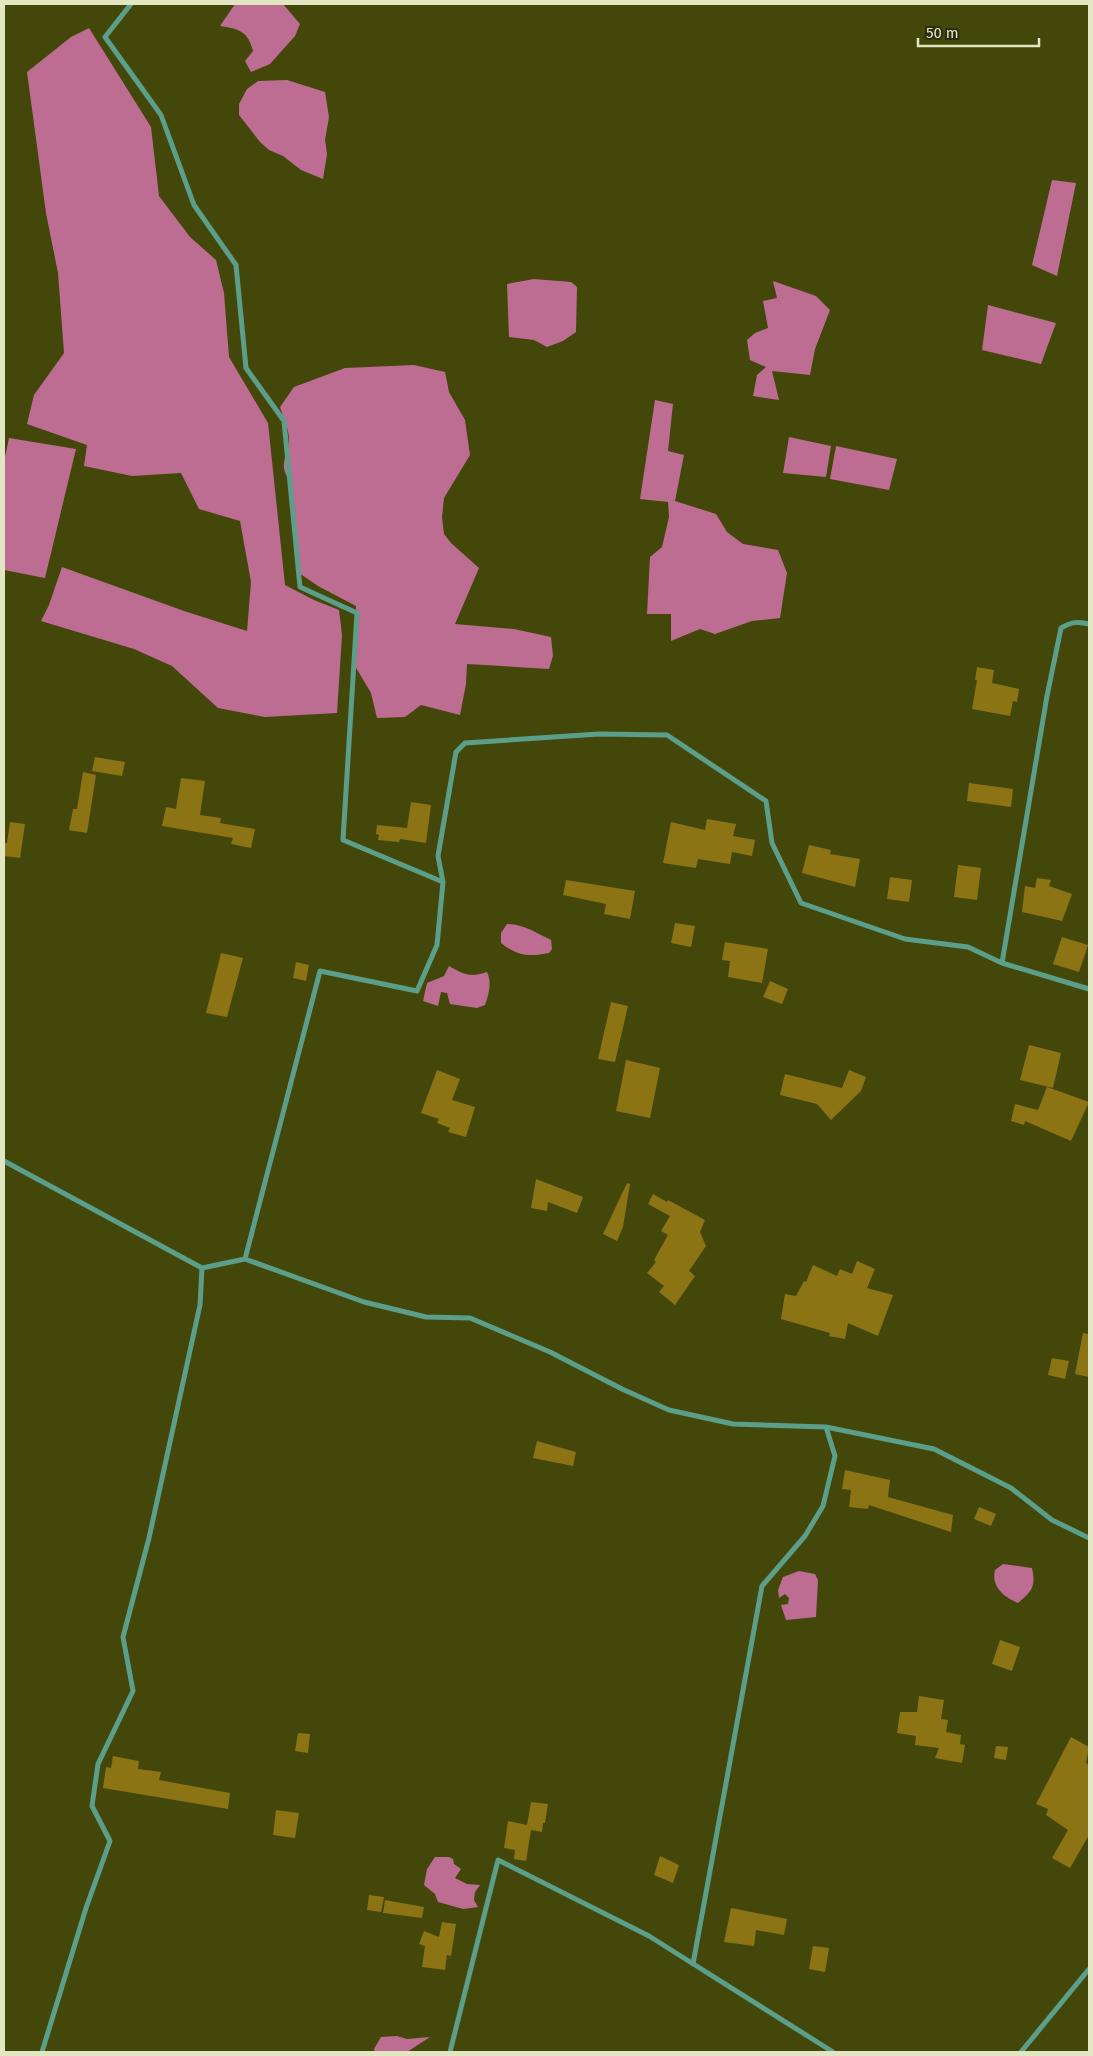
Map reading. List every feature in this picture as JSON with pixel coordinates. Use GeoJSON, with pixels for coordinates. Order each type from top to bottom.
{"type":"FeatureCollection","features":[{"type":"Feature","properties":{"kind":"street"},"geometry":{"type":"LineString","coordinates":[[131,4],[105,37],[161,115],[194,205],[236,265],[246,368],[284,421],[300,587],[357,613],[343,840],[443,882]]}},
{"type":"Feature","properties":{"kind":"street"},"geometry":{"type":"LineString","coordinates":[[1002,963],[1047,696],[1061,628],[1070,623],[1080,622],[1089,624]]}},
{"type":"Feature","properties":{"kind":"street"},"geometry":{"type":"LineString","coordinates":[[245,1259],[320,971],[417,991],[437,945],[443,882],[438,856],[456,752],[465,743],[599,734],[667,735],[766,801],[772,844],[802,903],[904,939],[968,947],[1002,963],[1089,989]]}},
{"type":"Feature","properties":{"kind":"street"},"geometry":{"type":"LineString","coordinates":[[4,1161],[202,1268],[245,1259],[364,1302],[426,1317],[470,1318],[550,1352],[669,1410],[732,1424],[826,1427],[934,1449],[1011,1488],[1052,1520],[1089,1538]]}},
{"type":"Feature","properties":{"kind":"street"},"geometry":{"type":"LineString","coordinates":[[42,2052],[86,1908],[110,1841],[92,1806],[98,1764],[133,1691],[123,1637],[149,1538],[200,1305],[202,1268]]}},
{"type":"Feature","properties":{"kind":"street"},"geometry":{"type":"LineString","coordinates":[[693,1964],[762,1586],[805,1536],[823,1506],[835,1456],[826,1427]]}},
{"type":"Feature","properties":{"kind":"street"},"geometry":{"type":"LineString","coordinates":[[450,2052],[498,1860],[649,1936],[833,2052]]}},
{"type":"Feature","properties":{"kind":"street"},"geometry":{"type":"LineString","coordinates":[[1021,2052],[1089,1970]]}},
{"type":"Feature","properties":{"kind":"shaded area"},"geometry":{"type":"Polygon","coordinates":[[[235,4],[283,4],[300,24],[295,36],[270,64],[251,72],[245,61],[253,51],[248,39],[242,32],[220,26],[235,4]]]}},
{"type":"Feature","properties":{"kind":"shaded area"},"geometry":{"type":"Polygon","coordinates":[[[89,28],[151,127],[159,196],[190,237],[216,260],[224,293],[229,357],[268,423],[285,585],[339,610],[342,635],[337,713],[265,717],[218,708],[172,666],[134,649],[41,621],[49,605],[62,567],[184,611],[247,631],[251,582],[240,521],[199,509],[181,473],[132,476],[84,466],[87,445],[27,424],[34,395],[64,353],[58,273],[46,213],[27,72],[71,37],[89,28]]]}},
{"type":"Feature","properties":{"kind":"shaded area"},"geometry":{"type":"Polygon","coordinates":[[[287,80],[325,92],[329,117],[325,140],[327,154],[323,179],[301,170],[283,156],[269,150],[260,142],[239,115],[239,104],[247,89],[258,81],[287,80]]]}},
{"type":"Feature","properties":{"kind":"shaded area"},"geometry":{"type":"Polygon","coordinates":[[[1052,180],[1076,183],[1057,276],[1032,265],[1052,180]]]}},
{"type":"Feature","properties":{"kind":"shaded area"},"geometry":{"type":"Polygon","coordinates":[[[534,279],[571,282],[577,287],[576,332],[563,341],[547,347],[534,340],[509,337],[507,284],[534,279]]]}},
{"type":"Feature","properties":{"kind":"shaded area"},"geometry":{"type":"Polygon","coordinates":[[[773,281],[816,296],[830,310],[815,349],[810,375],[772,371],[779,400],[753,396],[757,375],[766,367],[750,360],[747,340],[755,333],[768,328],[763,301],[777,298],[773,281]]]}},
{"type":"Feature","properties":{"kind":"shaded area"},"geometry":{"type":"Polygon","coordinates":[[[988,305],[1056,323],[1041,364],[982,350],[988,305]]]}},
{"type":"Feature","properties":{"kind":"shaded area"},"geometry":{"type":"Polygon","coordinates":[[[414,365],[445,372],[449,392],[465,420],[470,455],[444,498],[442,517],[444,534],[451,543],[479,568],[455,624],[514,629],[551,637],[553,656],[549,669],[467,664],[466,684],[460,715],[421,705],[405,717],[377,718],[371,693],[355,666],[356,606],[318,586],[299,573],[288,478],[284,468],[289,435],[280,407],[294,387],[345,368],[414,365]]]}},
{"type":"Feature","properties":{"kind":"shaded area"},"geometry":{"type":"Polygon","coordinates":[[[655,400],[673,404],[668,451],[684,455],[675,501],[716,514],[727,532],[743,544],[778,550],[787,573],[780,618],[752,621],[715,634],[700,629],[671,641],[671,614],[647,614],[650,557],[662,547],[669,517],[668,502],[640,499],[655,400]]]}},
{"type":"Feature","properties":{"kind":"shaded area"},"geometry":{"type":"Polygon","coordinates":[[[789,437],[831,446],[826,477],[783,473],[789,437]]]}},
{"type":"Feature","properties":{"kind":"shaded area"},"geometry":{"type":"Polygon","coordinates":[[[9,438],[76,449],[45,578],[4,570],[4,462],[9,438]]]}},
{"type":"Feature","properties":{"kind":"shaded area"},"geometry":{"type":"Polygon","coordinates":[[[836,446],[897,459],[889,490],[830,479],[836,446]]]}},
{"type":"Feature","properties":{"kind":"shaded area"},"geometry":{"type":"Polygon","coordinates":[[[507,924],[524,927],[551,940],[552,949],[549,953],[536,955],[513,951],[501,943],[501,933],[507,924]]]}},
{"type":"Feature","properties":{"kind":"shaded area"},"geometry":{"type":"Polygon","coordinates":[[[449,966],[467,974],[476,975],[487,972],[489,988],[485,1005],[477,1008],[450,1004],[447,993],[441,992],[438,1006],[423,1001],[427,983],[444,976],[449,966]]]}},
{"type":"Feature","properties":{"kind":"shaded area"},"geometry":{"type":"Polygon","coordinates":[[[1003,1564],[1032,1568],[1032,1588],[1018,1603],[1000,1591],[995,1581],[995,1570],[1003,1564]]]}},
{"type":"Feature","properties":{"kind":"shaded area"},"geometry":{"type":"Polygon","coordinates":[[[799,1571],[815,1574],[818,1580],[816,1617],[786,1620],[781,1605],[788,1604],[789,1598],[785,1594],[779,1598],[778,1590],[783,1577],[799,1571]]]}},
{"type":"Feature","properties":{"kind":"shaded area"},"geometry":{"type":"Polygon","coordinates":[[[435,1857],[449,1857],[453,1859],[454,1864],[461,1869],[455,1878],[467,1884],[480,1885],[475,1892],[474,1900],[478,1907],[463,1909],[438,1902],[435,1894],[424,1885],[427,1869],[435,1857]]]}},
{"type":"Feature","properties":{"kind":"shaded area"},"geometry":{"type":"Polygon","coordinates":[[[397,2036],[407,2039],[430,2037],[407,2052],[375,2052],[374,2049],[381,2037],[397,2036]]]}},
{"type":"Feature","properties":{"kind":"building"},"geometry":{"type":"Polygon","coordinates":[[[977,667],[994,670],[992,683],[1019,689],[1017,702],[1013,701],[1010,716],[972,709],[977,680],[975,680],[977,667]]]}},
{"type":"Feature","properties":{"kind":"building"},"geometry":{"type":"Polygon","coordinates":[[[95,757],[125,762],[122,776],[92,771],[95,757]]]}},
{"type":"Feature","properties":{"kind":"building"},"geometry":{"type":"Polygon","coordinates":[[[83,772],[96,775],[87,833],[69,830],[73,809],[77,809],[83,772]]]}},
{"type":"Feature","properties":{"kind":"building"},"geometry":{"type":"Polygon","coordinates":[[[181,778],[205,781],[200,815],[221,818],[220,823],[255,829],[251,848],[231,844],[233,838],[162,826],[166,807],[176,809],[181,778]]]}},
{"type":"Feature","properties":{"kind":"building"},"geometry":{"type":"Polygon","coordinates":[[[969,783],[1013,789],[1011,807],[967,801],[969,783]]]}},
{"type":"Feature","properties":{"kind":"building"},"geometry":{"type":"Polygon","coordinates":[[[411,802],[431,805],[426,843],[400,839],[399,842],[378,840],[379,835],[376,834],[377,825],[407,828],[411,802]]]}},
{"type":"Feature","properties":{"kind":"building"},"geometry":{"type":"Polygon","coordinates":[[[707,819],[736,824],[733,836],[755,840],[752,856],[732,852],[730,864],[698,859],[696,868],[663,863],[671,822],[705,830],[707,819]]]}},
{"type":"Feature","properties":{"kind":"building"},"geometry":{"type":"Polygon","coordinates":[[[10,822],[25,824],[20,858],[4,856],[4,843],[7,843],[10,822]]]}},
{"type":"Feature","properties":{"kind":"building"},"geometry":{"type":"Polygon","coordinates":[[[809,845],[831,850],[830,854],[860,859],[855,887],[802,873],[809,845]]]}},
{"type":"Feature","properties":{"kind":"building"},"geometry":{"type":"Polygon","coordinates":[[[958,865],[981,868],[977,900],[954,897],[958,865]]]}},
{"type":"Feature","properties":{"kind":"building"},"geometry":{"type":"Polygon","coordinates":[[[890,877],[912,880],[909,902],[887,899],[890,877]]]}},
{"type":"Feature","properties":{"kind":"building"},"geometry":{"type":"Polygon","coordinates":[[[1037,878],[1051,880],[1049,886],[1072,894],[1062,921],[1022,912],[1025,886],[1035,888],[1037,878]]]}},
{"type":"Feature","properties":{"kind":"building"},"geometry":{"type":"Polygon","coordinates":[[[566,880],[635,891],[630,919],[604,914],[606,904],[563,895],[566,880]]]}},
{"type":"Feature","properties":{"kind":"building"},"geometry":{"type":"Polygon","coordinates":[[[675,923],[695,926],[691,947],[671,943],[675,923]]]}},
{"type":"Feature","properties":{"kind":"building"},"geometry":{"type":"Polygon","coordinates":[[[1062,937],[1088,945],[1079,972],[1053,964],[1062,937]]]}},
{"type":"Feature","properties":{"kind":"building"},"geometry":{"type":"Polygon","coordinates":[[[725,942],[768,949],[762,983],[728,977],[730,961],[722,960],[725,942]]]}},
{"type":"Feature","properties":{"kind":"building"},"geometry":{"type":"Polygon","coordinates":[[[221,953],[243,958],[227,1017],[206,1013],[221,953]]]}},
{"type":"Feature","properties":{"kind":"building"},"geometry":{"type":"Polygon","coordinates":[[[296,962],[309,965],[306,981],[293,978],[296,962]]]}},
{"type":"Feature","properties":{"kind":"building"},"geometry":{"type":"Polygon","coordinates":[[[770,981],[788,989],[782,1004],[763,997],[770,981]]]}},
{"type":"Feature","properties":{"kind":"building"},"geometry":{"type":"Polygon","coordinates":[[[611,1002],[628,1006],[615,1062],[598,1059],[611,1002]]]}},
{"type":"Feature","properties":{"kind":"building"},"geometry":{"type":"Polygon","coordinates":[[[1029,1045],[1061,1053],[1053,1088],[1020,1080],[1029,1045]]]}},
{"type":"Feature","properties":{"kind":"building"},"geometry":{"type":"Polygon","coordinates":[[[626,1060],[660,1068],[650,1118],[616,1111],[626,1060]]]}},
{"type":"Feature","properties":{"kind":"building"},"geometry":{"type":"Polygon","coordinates":[[[437,1070],[460,1079],[452,1100],[475,1107],[466,1137],[448,1132],[450,1128],[437,1123],[439,1119],[421,1113],[437,1070]]]}},
{"type":"Feature","properties":{"kind":"building"},"geometry":{"type":"Polygon","coordinates":[[[849,1070],[866,1077],[861,1091],[831,1120],[817,1104],[780,1095],[785,1074],[842,1088],[849,1070]]]}},
{"type":"Feature","properties":{"kind":"building"},"geometry":{"type":"Polygon","coordinates":[[[1047,1087],[1089,1102],[1071,1141],[1025,1121],[1024,1125],[1011,1121],[1015,1104],[1038,1110],[1047,1087]]]}},
{"type":"Feature","properties":{"kind":"building"},"geometry":{"type":"Polygon","coordinates":[[[536,1179],[583,1197],[577,1213],[548,1202],[547,1211],[531,1208],[536,1179]]]}},
{"type":"Feature","properties":{"kind":"building"},"geometry":{"type":"Polygon","coordinates":[[[627,1183],[630,1184],[623,1227],[617,1241],[603,1234],[627,1183]]]}},
{"type":"Feature","properties":{"kind":"building"},"geometry":{"type":"Polygon","coordinates":[[[653,1194],[705,1220],[700,1232],[706,1246],[689,1271],[695,1276],[675,1305],[659,1292],[664,1286],[647,1273],[656,1262],[654,1260],[668,1235],[661,1231],[670,1216],[648,1204],[653,1194]]]}},
{"type":"Feature","properties":{"kind":"building"},"geometry":{"type":"Polygon","coordinates":[[[857,1261],[875,1269],[867,1288],[893,1295],[878,1336],[848,1323],[845,1339],[829,1336],[830,1333],[781,1319],[785,1294],[796,1296],[804,1281],[806,1282],[813,1265],[837,1276],[840,1269],[852,1274],[857,1261]]]}},
{"type":"Feature","properties":{"kind":"building"},"geometry":{"type":"Polygon","coordinates":[[[1083,1333],[1089,1334],[1089,1377],[1075,1374],[1083,1333]]]}},
{"type":"Feature","properties":{"kind":"building"},"geometry":{"type":"Polygon","coordinates":[[[1052,1358],[1069,1361],[1065,1379],[1048,1375],[1052,1358]]]}},
{"type":"Feature","properties":{"kind":"building"},"geometry":{"type":"Polygon","coordinates":[[[537,1441],[576,1452],[573,1466],[533,1458],[537,1441]]]}},
{"type":"Feature","properties":{"kind":"building"},"geometry":{"type":"Polygon","coordinates":[[[845,1470],[890,1480],[888,1497],[953,1515],[951,1532],[869,1505],[868,1509],[849,1507],[851,1490],[842,1489],[845,1470]]]}},
{"type":"Feature","properties":{"kind":"building"},"geometry":{"type":"Polygon","coordinates":[[[979,1507],[996,1514],[991,1526],[974,1519],[979,1507]]]}},
{"type":"Feature","properties":{"kind":"building"},"geometry":{"type":"Polygon","coordinates":[[[1000,1640],[1020,1647],[1012,1671],[992,1664],[1000,1640]]]}},
{"type":"Feature","properties":{"kind":"building"},"geometry":{"type":"Polygon","coordinates":[[[919,1696],[944,1700],[941,1719],[948,1720],[946,1732],[961,1735],[960,1744],[965,1745],[962,1763],[935,1758],[939,1748],[915,1745],[916,1736],[897,1733],[900,1712],[917,1712],[919,1696]]]}},
{"type":"Feature","properties":{"kind":"building"},"geometry":{"type":"Polygon","coordinates":[[[298,1733],[310,1734],[308,1753],[295,1751],[298,1733]]]}},
{"type":"Feature","properties":{"kind":"building"},"geometry":{"type":"Polygon","coordinates":[[[1071,1737],[1089,1747],[1086,1763],[1089,1765],[1089,1835],[1070,1868],[1052,1858],[1068,1830],[1046,1815],[1048,1809],[1036,1804],[1071,1737]]]}},
{"type":"Feature","properties":{"kind":"building"},"geometry":{"type":"Polygon","coordinates":[[[996,1746],[1008,1747],[1006,1760],[994,1758],[996,1746]]]}},
{"type":"Feature","properties":{"kind":"building"},"geometry":{"type":"Polygon","coordinates":[[[113,1756],[139,1761],[138,1769],[161,1772],[159,1780],[230,1793],[228,1809],[103,1788],[106,1767],[111,1768],[113,1756]]]}},
{"type":"Feature","properties":{"kind":"building"},"geometry":{"type":"Polygon","coordinates":[[[531,1802],[548,1804],[545,1823],[543,1823],[542,1832],[531,1830],[526,1861],[514,1859],[515,1850],[504,1848],[508,1821],[527,1825],[531,1802]]]}},
{"type":"Feature","properties":{"kind":"building"},"geometry":{"type":"Polygon","coordinates":[[[276,1810],[299,1813],[295,1838],[273,1835],[276,1810]]]}},
{"type":"Feature","properties":{"kind":"building"},"geometry":{"type":"Polygon","coordinates":[[[660,1856],[679,1865],[673,1883],[654,1875],[660,1856]]]}},
{"type":"Feature","properties":{"kind":"building"},"geometry":{"type":"Polygon","coordinates":[[[369,1895],[384,1897],[381,1912],[367,1910],[369,1895]]]}},
{"type":"Feature","properties":{"kind":"building"},"geometry":{"type":"Polygon","coordinates":[[[385,1900],[424,1907],[422,1918],[383,1913],[385,1900]]]}},
{"type":"Feature","properties":{"kind":"building"},"geometry":{"type":"Polygon","coordinates":[[[731,1908],[787,1919],[784,1935],[756,1930],[754,1946],[724,1942],[731,1908]]]}},
{"type":"Feature","properties":{"kind":"building"},"geometry":{"type":"Polygon","coordinates":[[[442,1922],[456,1924],[451,1956],[447,1955],[445,1970],[422,1967],[425,1946],[419,1944],[424,1931],[439,1937],[442,1922]]]}},
{"type":"Feature","properties":{"kind":"building"},"geometry":{"type":"Polygon","coordinates":[[[813,1946],[829,1948],[825,1972],[809,1969],[813,1946]]]}}]}
